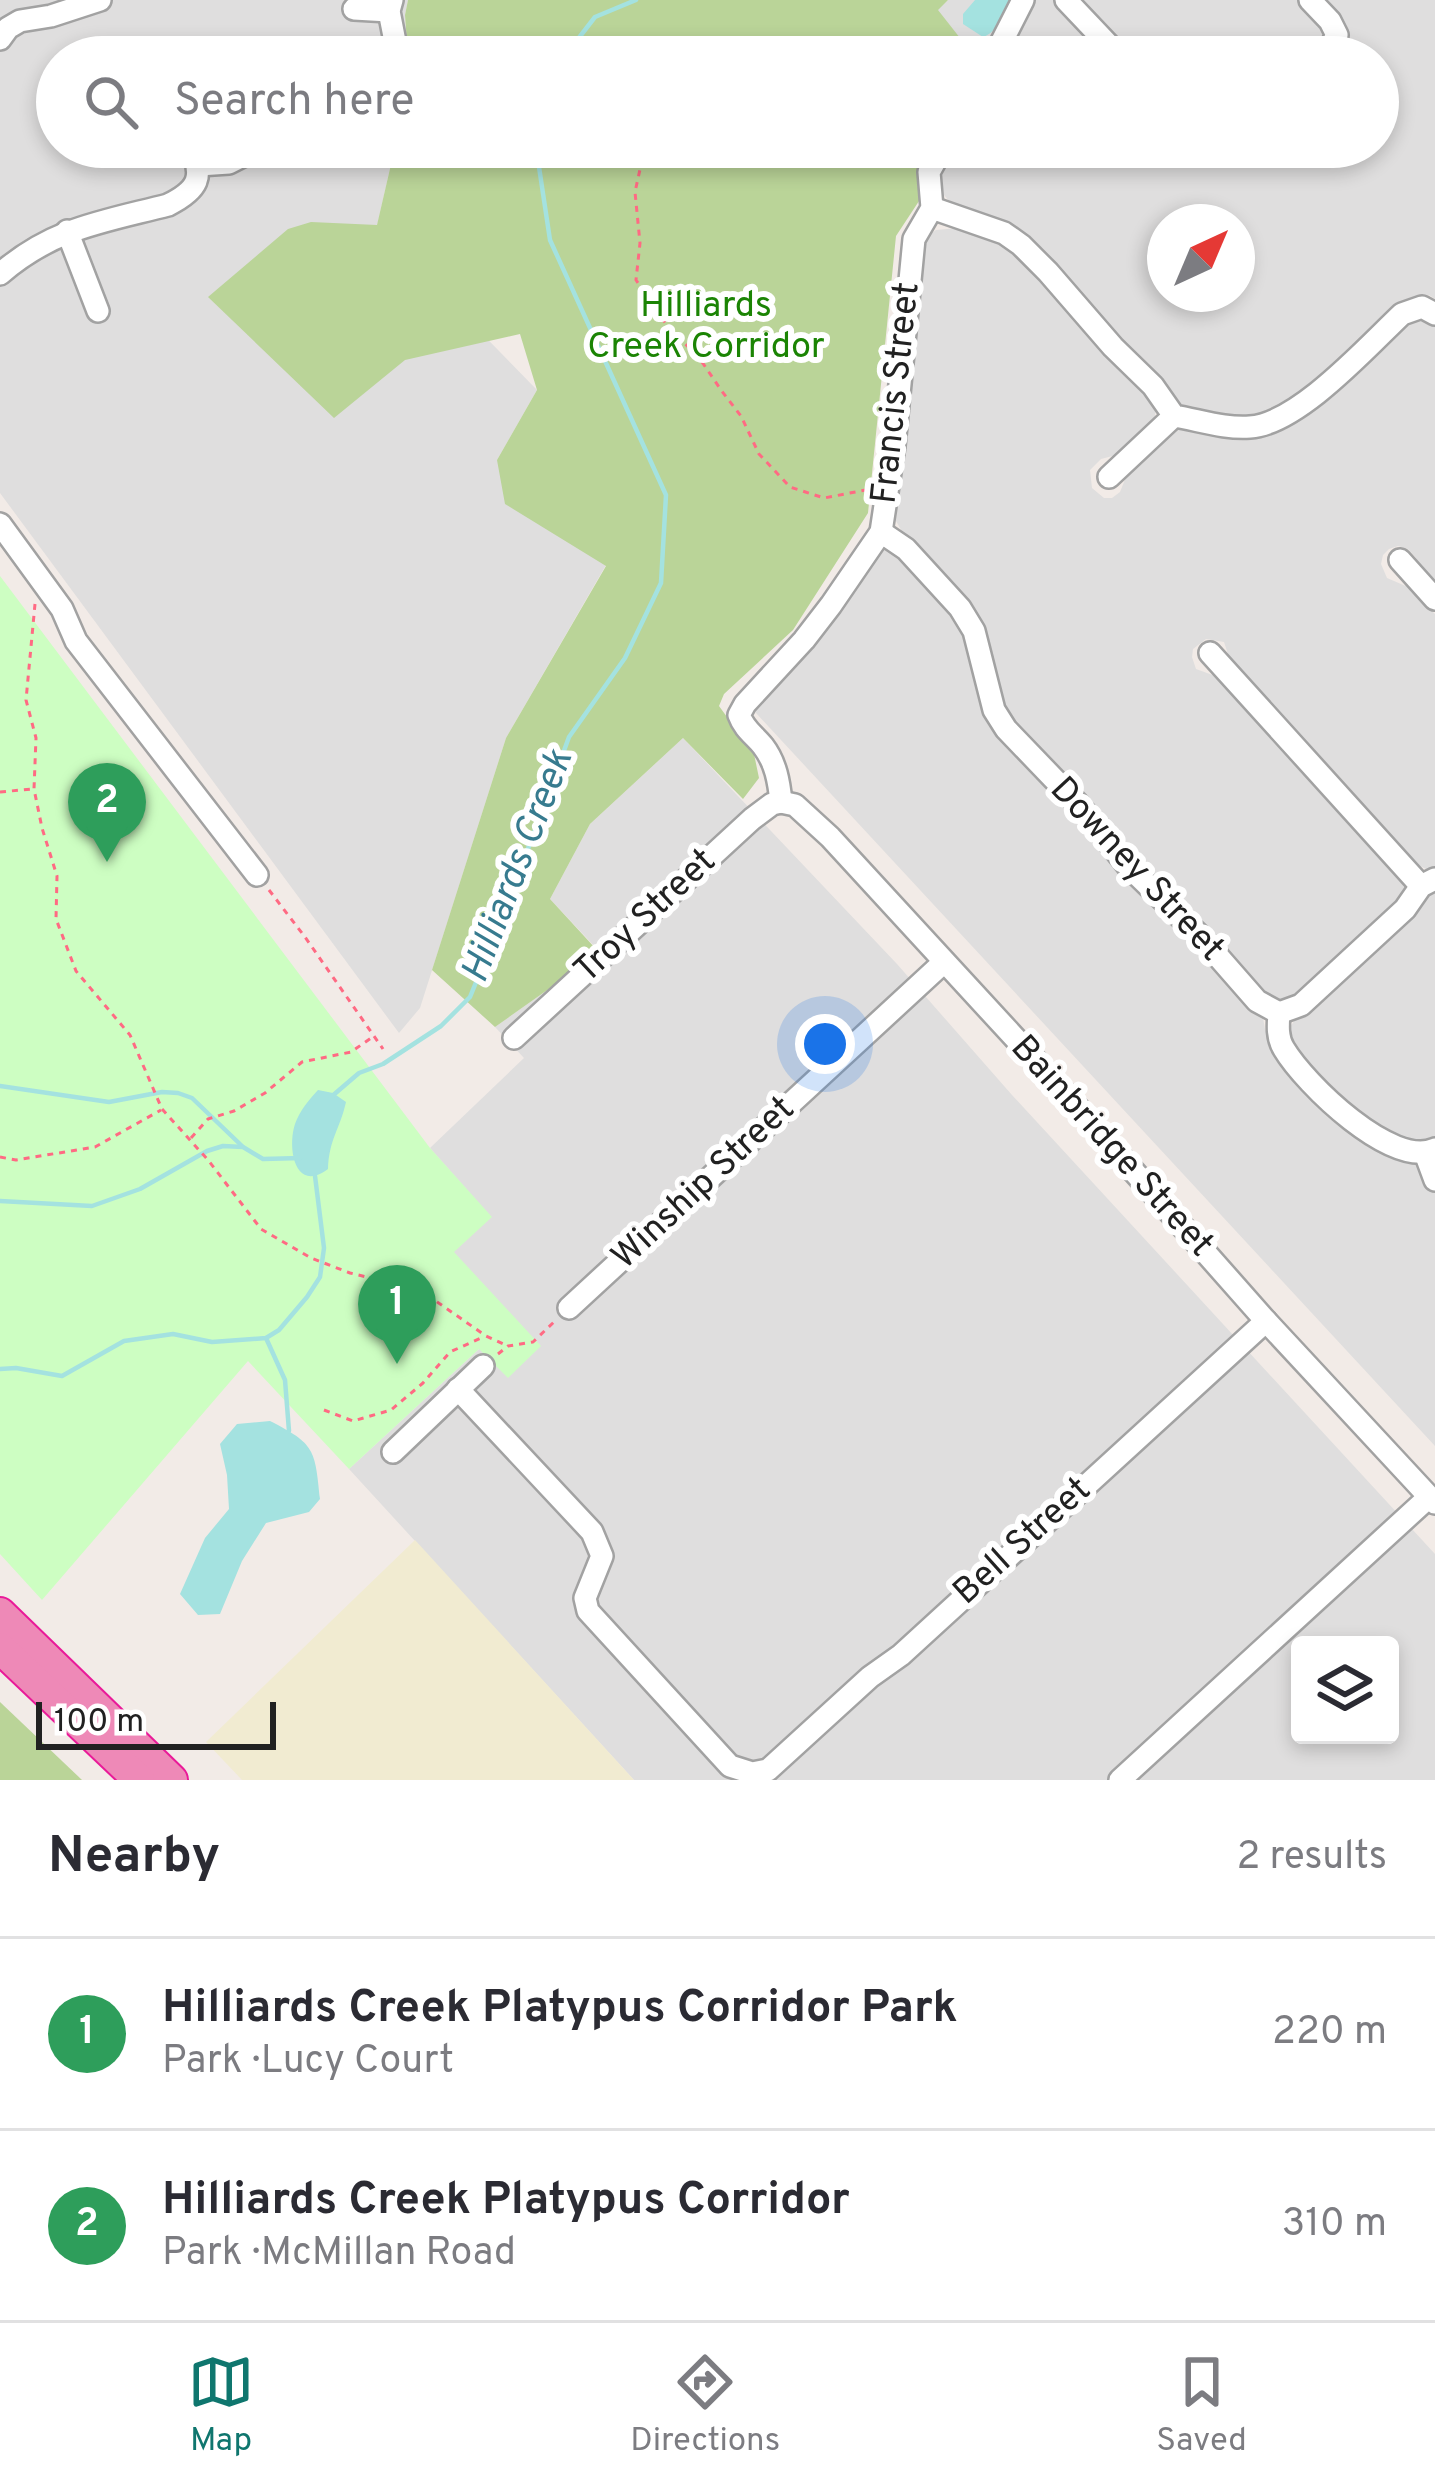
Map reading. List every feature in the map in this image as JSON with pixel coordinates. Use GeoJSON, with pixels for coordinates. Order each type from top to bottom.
{"type":"FeatureCollection","features":[{"type":"Feature","properties":{"kind":"highway"},"geometry":{"type":"LineString","coordinates":[[0,1613],[172,1780]]}},
{"type":"Feature","properties":{"kind":"highway"},"geometry":{"type":"LineString","coordinates":[[0,1648],[139,1780]]}},
{"type":"Feature","properties":{"kind":"street"},"geometry":{"type":"LineString","coordinates":[[0,39],[20,21],[100,0]]}},
{"type":"Feature","properties":{"kind":"street"},"geometry":{"type":"LineString","coordinates":[[1005,36],[1024,0]]}},
{"type":"Feature","properties":{"kind":"street"},"geometry":{"type":"LineString","coordinates":[[1066,0],[1100,36]]}},
{"type":"Feature","properties":{"kind":"street"},"geometry":{"type":"LineString","coordinates":[[1310,0],[1330,21],[1336,36]]}},
{"type":"Feature","properties":{"kind":"street"},"geometry":{"type":"LineString","coordinates":[[354,9],[390,6],[395,36]]}},
{"type":"Feature","properties":{"kind":"street"},"geometry":{"type":"LineString","coordinates":[[0,274],[36,246],[67,232],[180,199],[198,176],[197,168]]}},
{"type":"Feature","properties":{"kind":"street","name":"Francis Street"},"geometry":{"type":"LineString","coordinates":[[781,802],[775,767],[739,716],[832,605],[880,532],[914,238],[932,208],[930,168]]}},
{"type":"Feature","properties":{"kind":"street"},"geometry":{"type":"LineString","coordinates":[[932,208],[1004,233],[1021,244],[1153,386],[1174,416],[1231,427],[1267,425],[1305,403],[1402,314],[1422,308],[1435,314]]}},
{"type":"Feature","properties":{"kind":"street"},"geometry":{"type":"LineString","coordinates":[[67,232],[98,311]]}},
{"type":"Feature","properties":{"kind":"street"},"geometry":{"type":"LineString","coordinates":[[1109,477],[1174,416]]}},
{"type":"Feature","properties":{"kind":"street"},"geometry":{"type":"LineString","coordinates":[[0,524],[62,609],[76,641],[257,874]]}},
{"type":"Feature","properties":{"kind":"street","name":"Downey Street"},"geometry":{"type":"LineString","coordinates":[[880,532],[906,549],[960,608],[974,631],[994,710],[1006,729],[1257,1001],[1279,1012]]}},
{"type":"Feature","properties":{"kind":"street"},"geometry":{"type":"LineString","coordinates":[[1400,560],[1435,599]]}},
{"type":"Feature","properties":{"kind":"street"},"geometry":{"type":"LineString","coordinates":[[1210,653],[1428,883],[1300,1005],[1279,1012],[1277,1027],[1282,1046],[1332,1105],[1402,1150],[1430,1151],[1435,1180]]}},
{"type":"Feature","properties":{"kind":"street","name":"Bainbridge Street"},"geometry":{"type":"LineString","coordinates":[[781,802],[807,812],[1432,1500]]}},
{"type":"Feature","properties":{"kind":"street","name":"Troy Street"},"geometry":{"type":"LineString","coordinates":[[514,1038],[752,819],[781,802]]}},
{"type":"Feature","properties":{"kind":"street","name":"Winship Street"},"geometry":{"type":"LineString","coordinates":[[569,1308],[944,962]]}},
{"type":"Feature","properties":{"kind":"street","name":"Bell Street"},"geometry":{"type":"LineString","coordinates":[[753,1777],[768,1770],[901,1654],[1266,1321]]}},
{"type":"Feature","properties":{"kind":"street"},"geometry":{"type":"LineString","coordinates":[[393,1452],[483,1366]]}},
{"type":"Feature","properties":{"kind":"street"},"geometry":{"type":"LineString","coordinates":[[458,1390],[592,1532],[602,1556],[585,1598],[588,1611],[730,1766],[753,1777]]}},
{"type":"Feature","properties":{"kind":"street"},"geometry":{"type":"LineString","coordinates":[[1120,1780],[1432,1500]]}},
{"type":"Feature","properties":{"kind":"path"},"geometry":{"type":"LineString","coordinates":[[640,168],[635,192],[640,243],[636,280],[741,416],[759,454],[790,487],[824,498],[889,483]]}},
{"type":"Feature","properties":{"kind":"path"},"geometry":{"type":"LineString","coordinates":[[48,589],[33,607],[26,700],[36,738],[34,789],[57,876],[56,919],[76,971],[130,1035],[163,1109],[261,1229],[311,1258],[350,1273],[420,1290],[508,1346]]}},
{"type":"Feature","properties":{"kind":"path"},"geometry":{"type":"LineString","coordinates":[[0,792],[34,789]]}},
{"type":"Feature","properties":{"kind":"path"},"geometry":{"type":"LineString","coordinates":[[257,874],[383,1049]]}},
{"type":"Feature","properties":{"kind":"path"},"geometry":{"type":"LineString","coordinates":[[189,1140],[208,1119],[265,1093],[302,1062],[351,1052],[374,1036]]}},
{"type":"Feature","properties":{"kind":"path"},"geometry":{"type":"LineString","coordinates":[[0,1157],[16,1160],[95,1148],[163,1109]]}},
{"type":"Feature","properties":{"kind":"path"},"geometry":{"type":"LineString","coordinates":[[483,1366],[508,1346],[532,1342],[569,1308]]}},
{"type":"Feature","properties":{"kind":"path"},"geometry":{"type":"LineString","coordinates":[[324,1410],[352,1421],[391,1410],[450,1352],[487,1336]]}},
{"type":"Feature","properties":{"kind":"shaded area"},"geometry":{"type":"Polygon","coordinates":[[[0,0],[408,0],[406,36],[36,36],[36,168],[390,168],[377,226],[537,390],[497,460],[606,565],[506,738],[420,1008],[399,1033],[0,493],[0,0]]]}},
{"type":"Feature","properties":{"kind":"shaded area"},"geometry":{"type":"Polygon","coordinates":[[[948,0],[1435,0],[1435,299],[1412,297],[1288,405],[1251,418],[1179,411],[1166,386],[1031,241],[949,201],[939,189],[940,168],[1399,168],[1399,36],[958,36],[937,10],[948,0]]]}},
{"type":"Feature","properties":{"kind":"shaded area"},"geometry":{"type":"Polygon","coordinates":[[[959,228],[1008,244],[1157,403],[1153,427],[1124,453],[1101,459],[1090,470],[1092,488],[1104,498],[1120,492],[1130,467],[1170,432],[1180,427],[1234,435],[1286,429],[1407,321],[1416,316],[1435,322],[1435,590],[1408,549],[1389,549],[1381,564],[1387,578],[1408,587],[1435,614],[1435,868],[1410,861],[1234,672],[1224,642],[1206,639],[1193,649],[1196,669],[1218,677],[1402,881],[1405,890],[1404,898],[1290,999],[1266,998],[1125,852],[1004,712],[982,630],[896,521],[925,238],[936,230],[959,228]]]}},
{"type":"Feature","properties":{"kind":"shaded area"},"geometry":{"type":"Polygon","coordinates":[[[886,547],[895,550],[945,601],[967,635],[988,712],[1263,1018],[1276,1054],[1415,1164],[1435,1193],[1435,1446],[756,713],[754,708],[886,547]]]}},
{"type":"Feature","properties":{"kind":"shaded area"},"geometry":{"type":"Polygon","coordinates":[[[683,738],[897,964],[1435,1554],[1435,1780],[634,1780],[349,1469],[479,1349],[453,1252],[491,1217],[430,1148],[524,1058],[495,1027],[570,974],[596,948],[550,899],[590,824],[683,738]]]}},
{"type":"Feature","properties":{"kind":"shaded area"},"geometry":{"type":"Polygon","coordinates":[[[1435,889],[1435,1142],[1409,1142],[1335,1094],[1298,1056],[1288,1036],[1297,1017],[1435,889]]]}},
{"type":"Feature","properties":{"kind":"shaded area"},"geometry":{"type":"Polygon","coordinates":[[[415,1540],[634,1780],[242,1780],[206,1742],[415,1540]]]}},
{"type":"Feature","properties":{"kind":"green space"},"geometry":{"type":"Polygon","coordinates":[[[408,0],[948,0],[938,10],[958,36],[406,36],[408,0]]]}},
{"type":"Feature","properties":{"kind":"green space","name":"Hilliards Creek Corridor"},"geometry":{"type":"Polygon","coordinates":[[[390,168],[928,168],[921,198],[896,236],[868,513],[793,630],[724,694],[719,706],[754,754],[759,778],[743,799],[683,738],[590,824],[550,899],[596,949],[570,974],[495,1027],[432,970],[506,738],[606,566],[505,504],[497,460],[537,390],[520,334],[405,360],[334,418],[208,297],[288,229],[311,222],[377,225],[390,168]]]}},
{"type":"Feature","properties":{"kind":"green space"},"geometry":{"type":"Polygon","coordinates":[[[0,576],[430,1148],[492,1217],[454,1252],[541,1346],[508,1378],[479,1349],[349,1469],[248,1361],[42,1600],[0,1554],[0,576]]]}},
{"type":"Feature","properties":{"kind":"green space"},"geometry":{"type":"Polygon","coordinates":[[[0,1702],[82,1780],[0,1780],[0,1702]]]}},
{"type":"Feature","properties":{"kind":"water"},"geometry":{"type":"Polygon","coordinates":[[[975,0],[1009,0],[1003,17],[986,36],[963,24],[963,14],[975,0]]]}},
{"type":"Feature","properties":{"kind":"water"},"geometry":{"type":"Polygon","coordinates":[[[318,1090],[346,1102],[328,1169],[308,1176],[296,1165],[293,1134],[299,1114],[318,1090]]]}},
{"type":"Feature","properties":{"kind":"water"},"geometry":{"type":"Polygon","coordinates":[[[270,1421],[310,1450],[320,1499],[309,1512],[266,1523],[242,1561],[220,1614],[198,1615],[180,1594],[205,1538],[229,1509],[220,1444],[237,1424],[270,1421]]]}},
{"type":"Feature","properties":{"kind":"waterway","name":"Hilliards Creek"},"geometry":{"type":"LineString","coordinates":[[580,36],[595,17],[636,0]]}},
{"type":"Feature","properties":{"kind":"waterway","name":"Hilliards Creek"},"geometry":{"type":"LineString","coordinates":[[331,1097],[359,1073],[383,1064],[441,1026],[470,997],[569,737],[625,658],[661,583],[666,495],[550,240],[539,168]]}},
{"type":"Feature","properties":{"kind":"waterway"},"geometry":{"type":"LineString","coordinates":[[0,1086],[109,1102],[178,1093],[192,1098],[242,1146]]}},
{"type":"Feature","properties":{"kind":"waterway"},"geometry":{"type":"LineString","coordinates":[[0,1201],[92,1206],[140,1189],[223,1146],[243,1147],[263,1159],[301,1158]]}},
{"type":"Feature","properties":{"kind":"waterway","name":"Hilliards Creek"},"geometry":{"type":"LineString","coordinates":[[0,1369],[62,1376],[124,1341],[173,1334],[212,1342],[266,1338],[279,1330],[320,1277],[324,1248],[315,1176]]}},
{"type":"Feature","properties":{"kind":"waterway"},"geometry":{"type":"LineString","coordinates":[[266,1338],[285,1380],[289,1431]]}},
{"type":"Feature","properties":{"kind":"place","name":"Hilliards Creek Platypus Corridor"},"geometry":{"type":"Point","coordinates":[107,862]}},
{"type":"Feature","properties":{"kind":"place","name":"Hilliards Creek Platypus Corridor Park"},"geometry":{"type":"Point","coordinates":[397,1364]}}]}
